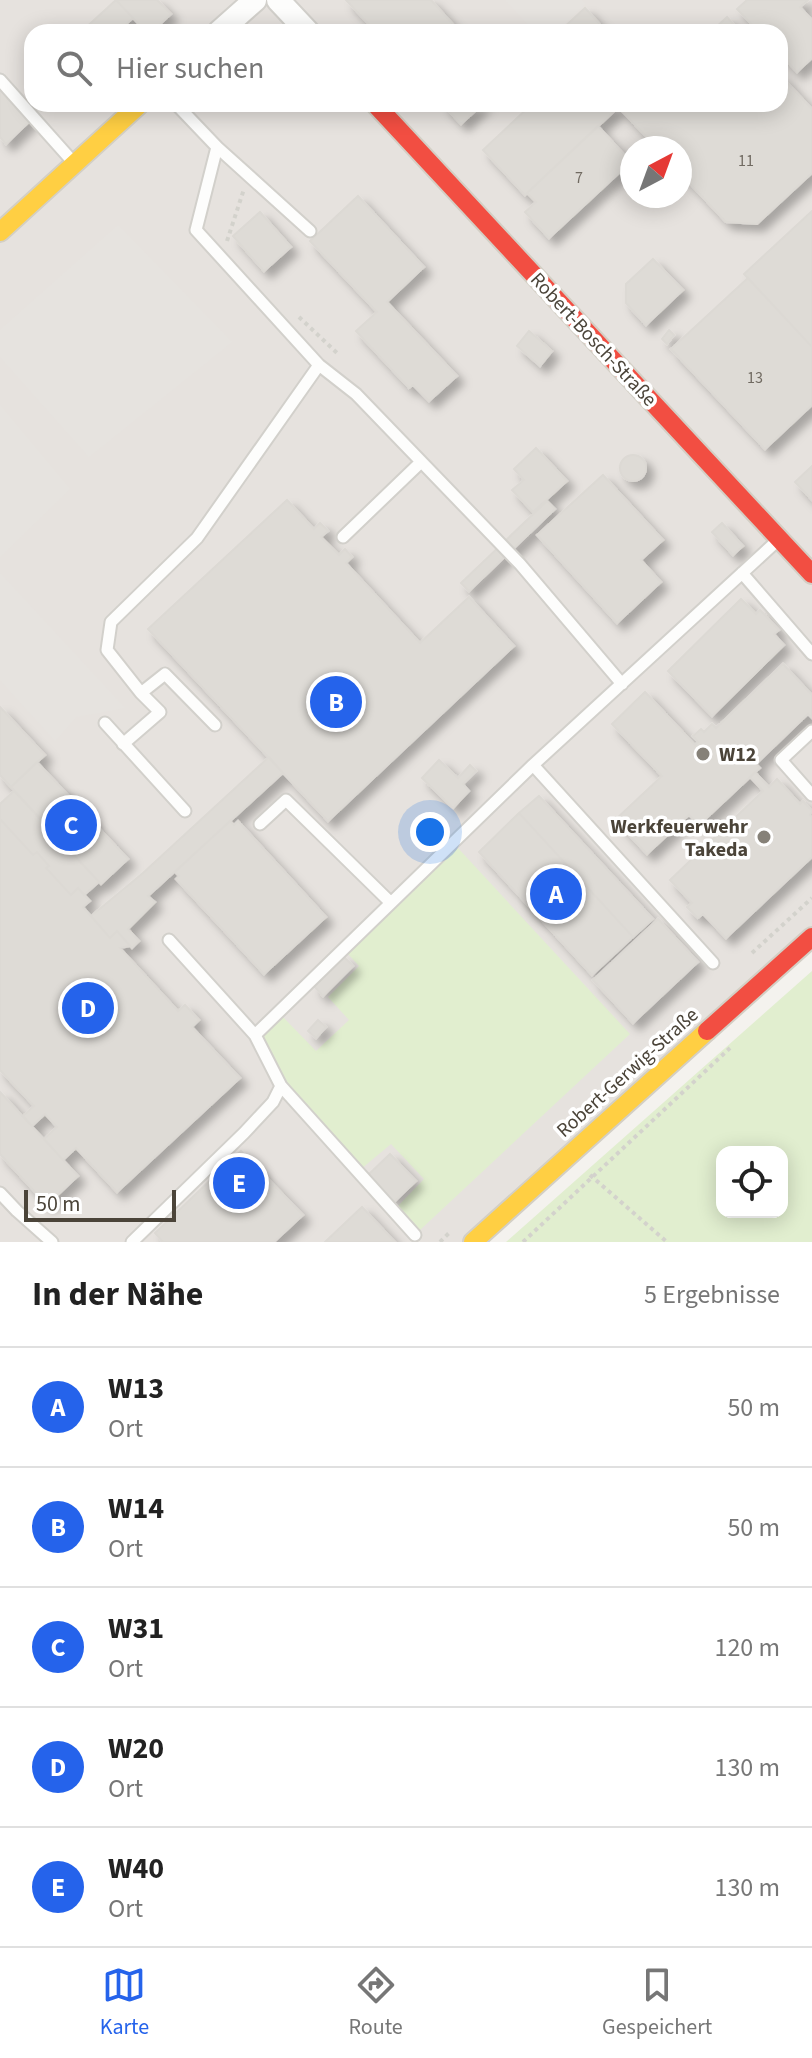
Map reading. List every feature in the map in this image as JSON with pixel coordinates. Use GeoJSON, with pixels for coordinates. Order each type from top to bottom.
{"type":"FeatureCollection","features":[{"type":"Feature","properties":{"kind":"street"},"geometry":{"type":"LineString","coordinates":[[228,24],[255,0]]}},
{"type":"Feature","properties":{"kind":"street"},"geometry":{"type":"LineString","coordinates":[[278,0],[300,24]]}},
{"type":"Feature","properties":{"kind":"street"},"geometry":{"type":"LineString","coordinates":[[0,232],[131,112]]}},
{"type":"Feature","properties":{"kind":"street","name":"Robert-Bosch-Straße"},"geometry":{"type":"LineString","coordinates":[[382,112],[812,574]]}},
{"type":"Feature","properties":{"kind":"street","name":"Robert-Gerwig-Straße"},"geometry":{"type":"LineString","coordinates":[[473,1242],[812,937]]}},
{"type":"Feature","properties":{"kind":"lane"},"geometry":{"type":"LineString","coordinates":[[0,80],[24,107]]}},
{"type":"Feature","properties":{"kind":"lane"},"geometry":{"type":"LineString","coordinates":[[29,112],[75,163]]}},
{"type":"Feature","properties":{"kind":"lane"},"geometry":{"type":"LineString","coordinates":[[184,112],[217,147],[310,231]]}},
{"type":"Feature","properties":{"kind":"lane"},"geometry":{"type":"LineString","coordinates":[[217,147],[196,230],[319,365],[356,394],[520,564],[622,684]]}},
{"type":"Feature","properties":{"kind":"lane"},"geometry":{"type":"LineString","coordinates":[[123,744],[160,712],[107,650],[111,622],[197,538],[319,365]]}},
{"type":"Feature","properties":{"kind":"lane"},"geometry":{"type":"LineString","coordinates":[[343,537],[421,462]]}},
{"type":"Feature","properties":{"kind":"lane"},"geometry":{"type":"LineString","coordinates":[[255,1035],[533,765],[780,538]]}},
{"type":"Feature","properties":{"kind":"lane"},"geometry":{"type":"LineString","coordinates":[[742,573],[812,654]]}},
{"type":"Feature","properties":{"kind":"lane"},"geometry":{"type":"LineString","coordinates":[[141,693],[165,674],[215,725]]}},
{"type":"Feature","properties":{"kind":"lane"},"geometry":{"type":"LineString","coordinates":[[105,723],[185,811]]}},
{"type":"Feature","properties":{"kind":"lane"},"geometry":{"type":"LineString","coordinates":[[812,731],[781,760],[812,795]]}},
{"type":"Feature","properties":{"kind":"lane"},"geometry":{"type":"LineString","coordinates":[[533,765],[713,963]]}},
{"type":"Feature","properties":{"kind":"lane"},"geometry":{"type":"LineString","coordinates":[[260,824],[286,800],[391,903]]}},
{"type":"Feature","properties":{"kind":"lane"},"geometry":{"type":"LineString","coordinates":[[169,940],[255,1035],[281,1086],[415,1235]]}},
{"type":"Feature","properties":{"kind":"lane"},"geometry":{"type":"LineString","coordinates":[[132,1242],[244,1133],[273,1102],[281,1086]]}},
{"type":"Feature","properties":{"kind":"lane"},"geometry":{"type":"LineString","coordinates":[[0,1193],[52,1242]]}},
{"type":"Feature","properties":{"kind":"path"},"geometry":{"type":"LineString","coordinates":[[227,242],[249,175]]}},
{"type":"Feature","properties":{"kind":"path"},"geometry":{"type":"LineString","coordinates":[[297,316],[337,353]]}},
{"type":"Feature","properties":{"kind":"path"},"geometry":{"type":"LineString","coordinates":[[523,1242],[732,1046]]}},
{"type":"Feature","properties":{"kind":"path"},"geometry":{"type":"LineString","coordinates":[[567,1156],[667,1242]]}},
{"type":"Feature","properties":{"kind":"shaded area"},"geometry":{"type":"Polygon","coordinates":[[[0,0],[812,0],[812,945],[488,1242],[0,1242],[0,0]]]}},
{"type":"Feature","properties":{"kind":"shaded area"},"geometry":{"type":"Polygon","coordinates":[[[505,0],[581,0],[585,4],[564,24],[528,24],[505,0]]]}},
{"type":"Feature","properties":{"kind":"shaded area"},"geometry":{"type":"Polygon","coordinates":[[[118,225],[232,342],[89,457],[0,357],[0,330],[118,225]]]}},
{"type":"Feature","properties":{"kind":"shaded area"},"geometry":{"type":"Polygon","coordinates":[[[0,405],[70,489],[0,557],[0,405]]]}},
{"type":"Feature","properties":{"kind":"shaded area"},"geometry":{"type":"Polygon","coordinates":[[[0,573],[125,708],[76,717],[55,741],[0,680],[0,573]]]}},
{"type":"Feature","properties":{"kind":"green space"},"geometry":{"type":"Polygon","coordinates":[[[457,847],[630,1034],[420,1230],[398,1206],[424,1179],[391,1144],[361,1169],[287,1087],[260,1037],[282,1016],[316,1051],[349,1020],[328,997],[359,966],[348,954],[457,847]]]}},
{"type":"Feature","properties":{"kind":"green space"},"geometry":{"type":"Polygon","coordinates":[[[812,971],[812,1242],[506,1242],[812,971]]]}},
{"type":"Feature","properties":{"kind":"building"},"geometry":{"type":"Polygon","coordinates":[[[116,0],[157,0],[171,14],[160,24],[138,24],[116,0]]]}},
{"type":"Feature","properties":{"kind":"building"},"geometry":{"type":"Polygon","coordinates":[[[116,0],[133,18],[126,24],[90,24],[116,0]]]}},
{"type":"Feature","properties":{"kind":"building"},"geometry":{"type":"Polygon","coordinates":[[[346,0],[431,0],[453,24],[368,24],[346,0]]]}},
{"type":"Feature","properties":{"kind":"building"},"geometry":{"type":"Polygon","coordinates":[[[747,0],[808,0],[800,7],[812,20],[812,58],[797,72],[788,62],[788,24],[751,24],[737,9],[747,0]]]}},
{"type":"Feature","properties":{"kind":"building"},"geometry":{"type":"Polygon","coordinates":[[[585,8],[600,24],[568,24],[585,8]]]}},
{"type":"Feature","properties":{"kind":"building"},"geometry":{"type":"Polygon","coordinates":[[[727,17],[733,24],[720,24],[727,17]]]}},
{"type":"Feature","properties":{"kind":"building"},"geometry":{"type":"Polygon","coordinates":[[[788,84],[812,109],[812,173],[757,224],[726,222],[692,186],[692,136],[646,136],[623,112],[788,112],[788,84]]]}},
{"type":"Feature","properties":{"kind":"building"},"geometry":{"type":"Polygon","coordinates":[[[0,86],[31,120],[6,144],[0,137],[0,86]]]}},
{"type":"Feature","properties":{"kind":"building"},"geometry":{"type":"Polygon","coordinates":[[[450,112],[474,112],[461,124],[450,112]]]}},
{"type":"Feature","properties":{"kind":"building"},"geometry":{"type":"Polygon","coordinates":[[[523,112],[613,112],[525,195],[483,150],[523,112]]]}},
{"type":"Feature","properties":{"kind":"building"},"geometry":{"type":"Polygon","coordinates":[[[598,126],[620,150],[620,172],[549,238],[525,212],[536,202],[527,193],[598,126]]]}},
{"type":"Feature","properties":{"kind":"building"},"geometry":{"type":"Polygon","coordinates":[[[358,196],[424,267],[387,302],[457,376],[429,401],[413,385],[409,388],[356,331],[377,312],[310,241],[358,196]]]}},
{"type":"Feature","properties":{"kind":"building"},"geometry":{"type":"Polygon","coordinates":[[[812,211],[812,347],[744,274],[812,211]]]}},
{"type":"Feature","properties":{"kind":"building"},"geometry":{"type":"Polygon","coordinates":[[[260,212],[291,247],[264,271],[233,236],[260,212]]]}},
{"type":"Feature","properties":{"kind":"building"},"geometry":{"type":"Polygon","coordinates":[[[653,259],[683,290],[646,325],[626,303],[626,284],[653,259]]]}},
{"type":"Feature","properties":{"kind":"building"},"geometry":{"type":"Polygon","coordinates":[[[748,278],[812,347],[812,405],[765,449],[671,349],[748,278]]]}},
{"type":"Feature","properties":{"kind":"building"},"geometry":{"type":"Polygon","coordinates":[[[669,330],[674,335],[667,344],[662,339],[669,330]]]}},
{"type":"Feature","properties":{"kind":"building"},"geometry":{"type":"Polygon","coordinates":[[[529,331],[552,351],[540,366],[517,346],[529,331]]]}},
{"type":"Feature","properties":{"kind":"building"},"geometry":{"type":"Polygon","coordinates":[[[536,448],[567,481],[533,512],[512,490],[524,480],[514,469],[536,448]]]}},
{"type":"Feature","properties":{"kind":"building"},"geometry":{"type":"Polygon","coordinates":[[[633,455],[642,459],[646,468],[642,477],[633,481],[624,477],[620,468],[624,459],[633,455]]]}},
{"type":"Feature","properties":{"kind":"building"},"geometry":{"type":"Polygon","coordinates":[[[812,466],[812,500],[795,482],[812,466]]]}},
{"type":"Feature","properties":{"kind":"building"},"geometry":{"type":"Polygon","coordinates":[[[603,475],[663,540],[641,560],[661,582],[617,623],[537,535],[603,475]]]}},
{"type":"Feature","properties":{"kind":"building"},"geometry":{"type":"Polygon","coordinates":[[[287,500],[314,529],[320,523],[328,531],[321,537],[339,555],[345,549],[352,557],[346,563],[420,643],[469,597],[514,646],[328,821],[148,629],[287,500]]]}},
{"type":"Feature","properties":{"kind":"building"},"geometry":{"type":"Polygon","coordinates":[[[547,501],[555,509],[469,591],[461,583],[547,501]]]}},
{"type":"Feature","properties":{"kind":"building"},"geometry":{"type":"Polygon","coordinates":[[[722,523],[743,546],[733,555],[712,532],[722,523]]]}},
{"type":"Feature","properties":{"kind":"building"},"geometry":{"type":"Polygon","coordinates":[[[741,599],[756,614],[760,610],[779,630],[774,634],[784,645],[712,716],[668,671],[741,599]]]}},
{"type":"Feature","properties":{"kind":"building","name":"W12"},"geometry":{"type":"Polygon","coordinates":[[[783,664],[812,695],[812,718],[808,714],[756,764],[760,768],[699,825],[689,815],[647,854],[615,820],[662,776],[612,724],[645,692],[695,745],[698,742],[693,736],[701,729],[704,732],[712,724],[716,728],[783,664]]]}},
{"type":"Feature","properties":{"kind":"building"},"geometry":{"type":"Polygon","coordinates":[[[0,707],[45,755],[11,787],[0,775],[0,707]]]}},
{"type":"Feature","properties":{"kind":"building"},"geometry":{"type":"Polygon","coordinates":[[[269,757],[283,773],[148,896],[155,902],[128,929],[139,941],[132,948],[117,931],[110,938],[91,916],[143,873],[269,757]]]}},
{"type":"Feature","properties":{"kind":"building"},"geometry":{"type":"Polygon","coordinates":[[[439,760],[458,778],[470,765],[476,771],[463,784],[469,791],[453,808],[422,778],[439,760]]]}},
{"type":"Feature","properties":{"kind":"building"},"geometry":{"type":"Polygon","coordinates":[[[37,762],[128,859],[101,884],[11,787],[37,762]]]}},
{"type":"Feature","properties":{"kind":"building","name":"Werkfeuerwehr Takeda"},"geometry":{"type":"Polygon","coordinates":[[[755,772],[769,787],[777,779],[800,804],[803,801],[812,811],[812,857],[726,938],[703,914],[698,918],[687,907],[692,903],[670,880],[763,791],[750,777],[755,772]]]}},
{"type":"Feature","properties":{"kind":"building"},"geometry":{"type":"Polygon","coordinates":[[[14,791],[99,882],[84,895],[78,888],[71,895],[46,868],[49,866],[37,852],[33,855],[0,819],[0,804],[14,791]]]}},
{"type":"Feature","properties":{"kind":"building"},"geometry":{"type":"Polygon","coordinates":[[[539,796],[653,919],[633,937],[519,813],[539,796]]]}},
{"type":"Feature","properties":{"kind":"building"},"geometry":{"type":"Polygon","coordinates":[[[519,813],[633,937],[592,975],[479,852],[519,813]]]}},
{"type":"Feature","properties":{"kind":"building"},"geometry":{"type":"Polygon","coordinates":[[[0,819],[33,855],[37,852],[49,866],[46,868],[71,895],[78,888],[90,901],[83,907],[110,938],[117,931],[130,946],[120,948],[178,1011],[185,1005],[199,1020],[192,1027],[240,1078],[117,1192],[76,1148],[63,1160],[44,1139],[57,1127],[45,1114],[32,1126],[23,1116],[34,1106],[0,1070],[0,819]]]}},
{"type":"Feature","properties":{"kind":"building"},"geometry":{"type":"Polygon","coordinates":[[[230,821],[234,825],[238,821],[326,917],[264,974],[176,879],[179,876],[175,872],[230,821]]]}},
{"type":"Feature","properties":{"kind":"building"},"geometry":{"type":"Polygon","coordinates":[[[658,919],[698,962],[633,1023],[593,980],[658,919]]]}},
{"type":"Feature","properties":{"kind":"building"},"geometry":{"type":"Polygon","coordinates":[[[344,957],[353,966],[323,996],[314,986],[344,957]]]}},
{"type":"Feature","properties":{"kind":"building"},"geometry":{"type":"Polygon","coordinates":[[[318,1020],[326,1027],[316,1038],[308,1031],[318,1020]]]}},
{"type":"Feature","properties":{"kind":"building"},"geometry":{"type":"Polygon","coordinates":[[[0,1092],[78,1176],[47,1205],[0,1154],[0,1092]]]}},
{"type":"Feature","properties":{"kind":"building"},"geometry":{"type":"Polygon","coordinates":[[[241,1151],[303,1215],[274,1242],[163,1242],[155,1233],[241,1151]]]}},
{"type":"Feature","properties":{"kind":"building"},"geometry":{"type":"Polygon","coordinates":[[[390,1154],[416,1181],[394,1202],[368,1175],[390,1154]]]}},
{"type":"Feature","properties":{"kind":"building"},"geometry":{"type":"Polygon","coordinates":[[[362,1207],[395,1242],[325,1242],[362,1207]]]}},
{"type":"Feature","properties":{"kind":"traffic: slow"},"geometry":{"type":"LineString","coordinates":[[0,232],[131,112]]}},
{"type":"Feature","properties":{"kind":"traffic: slow"},"geometry":{"type":"LineString","coordinates":[[473,1242],[707,1031]]}},
{"type":"Feature","properties":{"kind":"traffic: jam"},"geometry":{"type":"LineString","coordinates":[[382,112],[812,574]]}},
{"type":"Feature","properties":{"kind":"traffic: jam"},"geometry":{"type":"LineString","coordinates":[[707,1031],[812,937]]}},
{"type":"Feature","properties":{"kind":"place","name":"W14"},"geometry":{"type":"Point","coordinates":[336,702]}},
{"type":"Feature","properties":{"kind":"place","name":"W12"},"geometry":{"type":"Point","coordinates":[703,754]}},
{"type":"Feature","properties":{"kind":"place","name":"W31"},"geometry":{"type":"Point","coordinates":[71,825]}},
{"type":"Feature","properties":{"kind":"place","name":"Werkfeuerwehr Takeda"},"geometry":{"type":"Point","coordinates":[764,837]}},
{"type":"Feature","properties":{"kind":"place","name":"W13"},"geometry":{"type":"Point","coordinates":[556,894]}},
{"type":"Feature","properties":{"kind":"place","name":"W20"},"geometry":{"type":"Point","coordinates":[88,1008]}},
{"type":"Feature","properties":{"kind":"place","name":"W40"},"geometry":{"type":"Point","coordinates":[239,1183]}}]}
